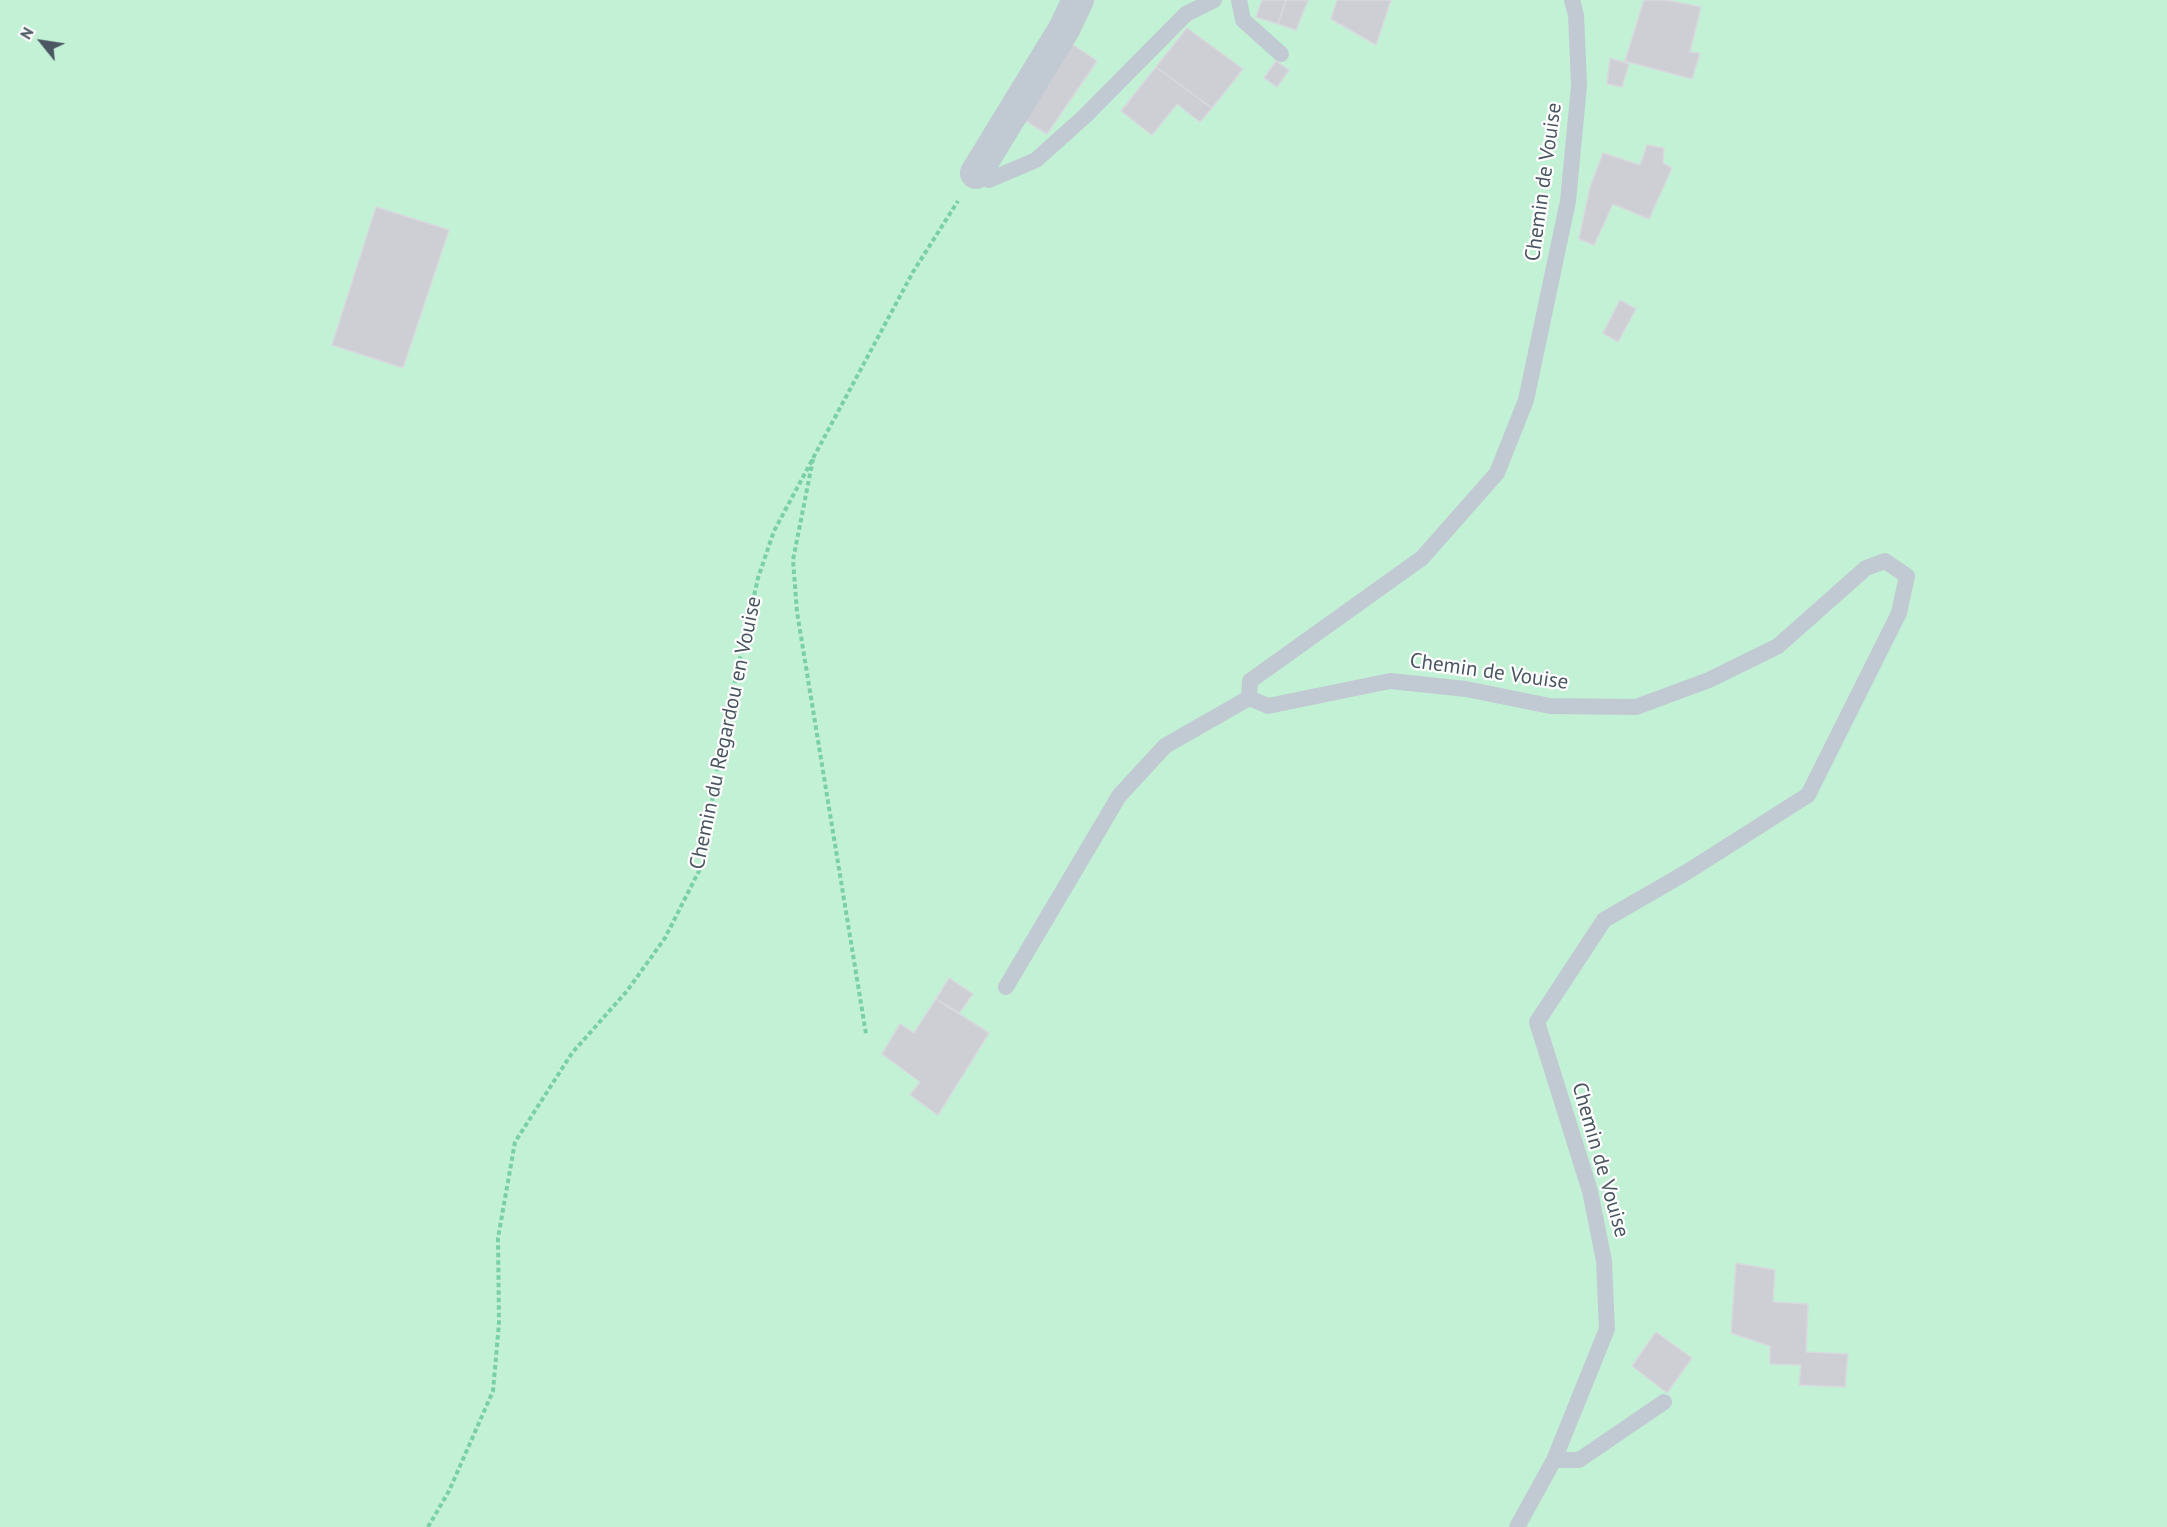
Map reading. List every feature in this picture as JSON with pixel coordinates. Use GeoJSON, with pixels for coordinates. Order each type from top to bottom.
{"type":"FeatureCollection","features":[{"type":"Feature","properties":{"kind":"street"},"geometry":{"type":"LineString","coordinates":[[976,173],[1064,29],[1078,0]]}},
{"type":"Feature","properties":{"kind":"lane"},"geometry":{"type":"LineString","coordinates":[[976,173],[989,180],[1036,160],[1085,116],[1186,14],[1214,0]]}},
{"type":"Feature","properties":{"kind":"lane"},"geometry":{"type":"LineString","coordinates":[[1239,0],[1243,20],[1281,54]]}},
{"type":"Feature","properties":{"kind":"lane","name":"Chemin de Vouise"},"geometry":{"type":"LineString","coordinates":[[1517,1527],[1554,1460],[1607,1329],[1605,1272],[1590,1191],[1537,1022],[1604,920],[1687,872],[1808,795],[1899,613],[1907,576],[1885,561],[1866,568],[1778,646],[1709,680],[1635,706],[1550,706],[1466,689],[1390,681],[1268,706],[1249,698],[1250,681],[1422,558],[1497,473],[1526,400],[1568,201],[1579,86],[1576,15],[1572,0]]}},
{"type":"Feature","properties":{"kind":"lane"},"geometry":{"type":"LineString","coordinates":[[1006,987],[1119,796],[1165,746],[1249,698]]}},
{"type":"Feature","properties":{"kind":"lane"},"geometry":{"type":"LineString","coordinates":[[1554,1460],[1579,1460],[1664,1402]]}},
{"type":"Feature","properties":{"kind":"path","name":"Chemin du Regardou en Vouise"},"geometry":{"type":"LineString","coordinates":[[428,1527],[450,1491],[493,1391],[499,1323],[498,1238],[515,1142],[572,1053],[627,991],[665,938],[702,865],[722,739],[758,578],[774,531],[913,272],[976,173]]}},
{"type":"Feature","properties":{"kind":"path"},"geometry":{"type":"LineString","coordinates":[[814,453],[793,560],[797,612],[866,1034]]}},
{"type":"Feature","properties":{"kind":"green space"},"geometry":{"type":"Polygon","coordinates":[[[0,0],[2167,0],[2167,1527],[0,1527],[0,0]]]}},
{"type":"Feature","properties":{"kind":"building"},"geometry":{"type":"Polygon","coordinates":[[[1262,0],[1286,0],[1278,24],[1256,17],[1262,0]]]}},
{"type":"Feature","properties":{"kind":"building"},"geometry":{"type":"Polygon","coordinates":[[[1286,0],[1308,0],[1296,30],[1278,24],[1286,0]]]}},
{"type":"Feature","properties":{"kind":"building"},"geometry":{"type":"Polygon","coordinates":[[[1337,0],[1391,0],[1376,45],[1331,19],[1337,0]]]}},
{"type":"Feature","properties":{"kind":"building"},"geometry":{"type":"Polygon","coordinates":[[[1644,0],[1666,0],[1701,7],[1690,52],[1700,53],[1692,79],[1625,61],[1644,0]]]}},
{"type":"Feature","properties":{"kind":"building"},"geometry":{"type":"Polygon","coordinates":[[[1187,28],[1243,69],[1212,108],[1156,67],[1187,28]]]}},
{"type":"Feature","properties":{"kind":"building"},"geometry":{"type":"Polygon","coordinates":[[[1072,44],[1097,61],[1047,134],[1024,120],[1072,44]]]}},
{"type":"Feature","properties":{"kind":"building"},"geometry":{"type":"Polygon","coordinates":[[[1610,58],[1629,64],[1622,87],[1607,84],[1610,58]]]}},
{"type":"Feature","properties":{"kind":"building"},"geometry":{"type":"Polygon","coordinates":[[[1276,61],[1289,70],[1277,87],[1264,78],[1276,61]]]}},
{"type":"Feature","properties":{"kind":"building"},"geometry":{"type":"Polygon","coordinates":[[[1156,67],[1212,108],[1200,122],[1177,104],[1152,135],[1121,111],[1156,67]]]}},
{"type":"Feature","properties":{"kind":"building"},"geometry":{"type":"Polygon","coordinates":[[[1647,145],[1664,148],[1663,163],[1672,168],[1649,219],[1613,204],[1594,245],[1579,239],[1590,187],[1603,153],[1640,165],[1647,145]]]}},
{"type":"Feature","properties":{"kind":"building"},"geometry":{"type":"Polygon","coordinates":[[[376,207],[449,230],[403,368],[332,345],[376,207]]]}},
{"type":"Feature","properties":{"kind":"building"},"geometry":{"type":"Polygon","coordinates":[[[1620,300],[1636,309],[1618,342],[1603,333],[1620,300]]]}},
{"type":"Feature","properties":{"kind":"building"},"geometry":{"type":"Polygon","coordinates":[[[949,978],[973,994],[959,1013],[936,999],[949,978]]]}},
{"type":"Feature","properties":{"kind":"building"},"geometry":{"type":"Polygon","coordinates":[[[936,999],[989,1033],[938,1115],[910,1095],[920,1082],[882,1054],[900,1024],[914,1033],[936,999]]]}},
{"type":"Feature","properties":{"kind":"building"},"geometry":{"type":"Polygon","coordinates":[[[1736,1263],[1775,1270],[1773,1302],[1808,1304],[1806,1352],[1848,1354],[1845,1387],[1799,1385],[1801,1365],[1770,1364],[1770,1346],[1731,1333],[1736,1263]]]}},
{"type":"Feature","properties":{"kind":"building"},"geometry":{"type":"Polygon","coordinates":[[[1656,1332],[1692,1358],[1667,1393],[1632,1366],[1656,1332]]]}}]}
